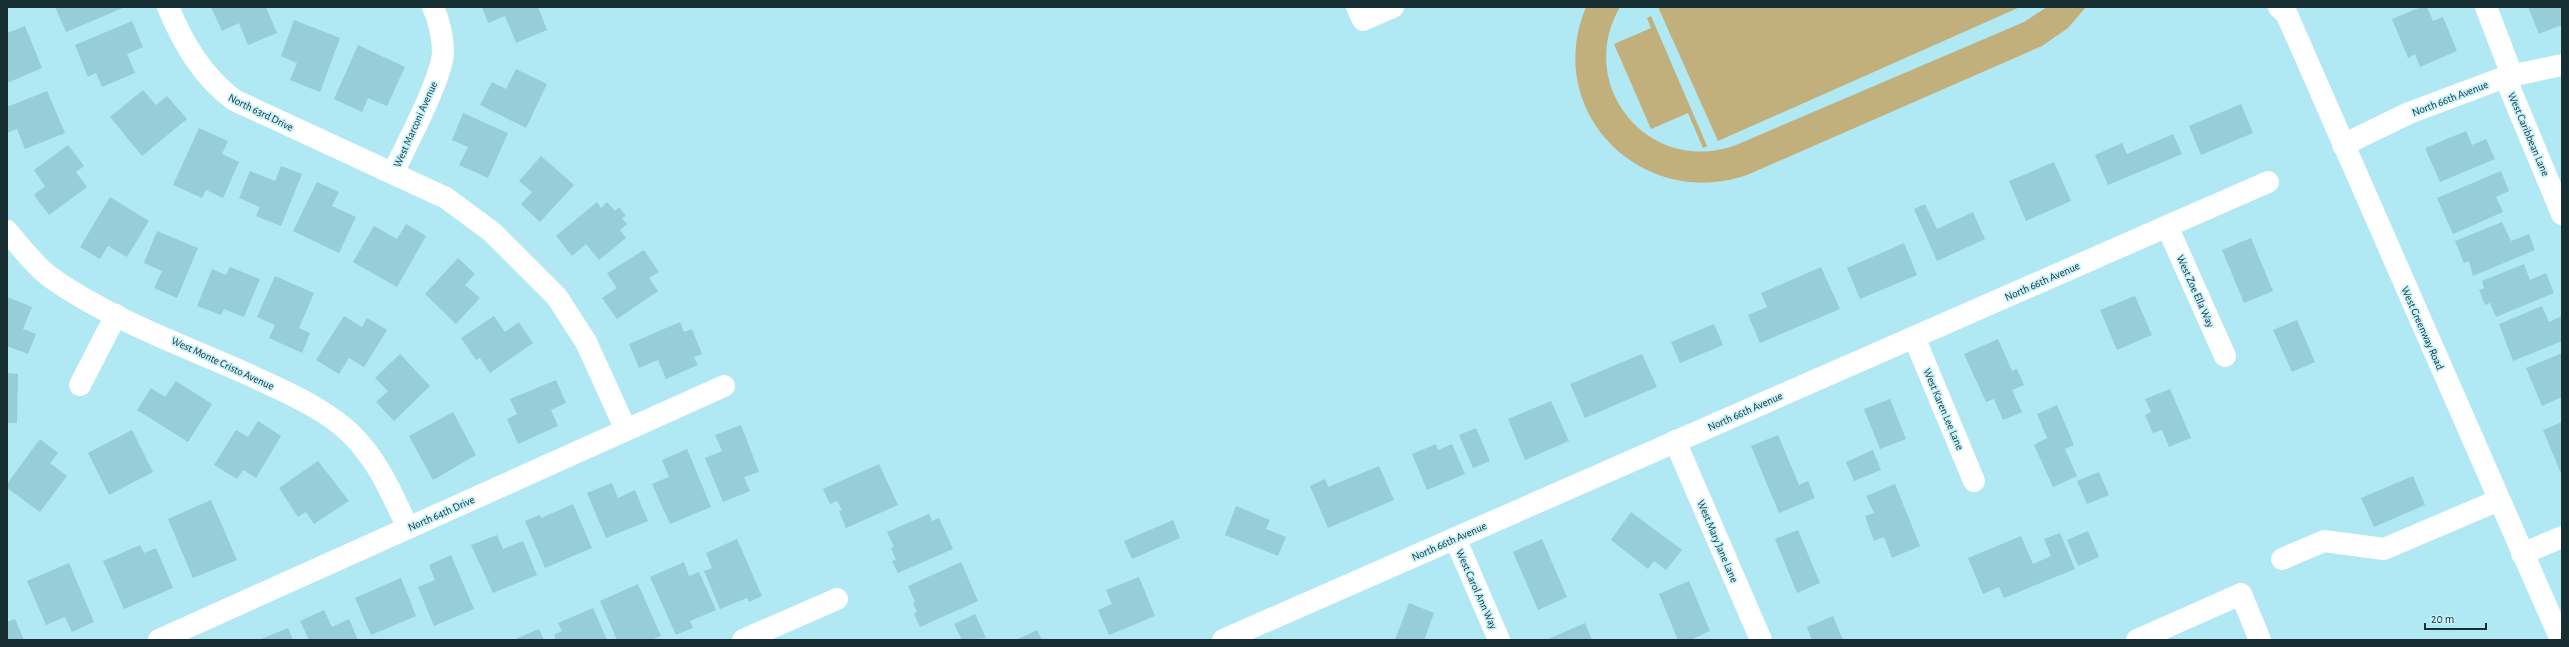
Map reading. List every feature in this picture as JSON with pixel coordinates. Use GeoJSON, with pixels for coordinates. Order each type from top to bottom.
{"type":"FeatureCollection","features":[{"type":"Feature","properties":{"kind":"street","name":"North 63rd Drive"},"geometry":{"type":"LineString","coordinates":[[168,7],[180,35],[201,68],[215,86],[234,100],[393,173]]}},
{"type":"Feature","properties":{"kind":"street","name":"West Marconi Avenue"},"geometry":{"type":"LineString","coordinates":[[433,7],[438,17],[443,52],[438,75],[393,173],[446,198],[492,232],[557,297],[586,342],[626,430]]}},
{"type":"Feature","properties":{"kind":"street"},"geometry":{"type":"LineString","coordinates":[[1357,7],[1363,20],[1393,7]]}},
{"type":"Feature","properties":{"kind":"street","name":"West Caribbean Lane"},"geometry":{"type":"LineString","coordinates":[[2486,7],[2509,76],[2562,214]]}},
{"type":"Feature","properties":{"kind":"street","name":"West Greenway Road"},"geometry":{"type":"LineString","coordinates":[[2284,10],[2561,640]]}},
{"type":"Feature","properties":{"kind":"street","name":"North 66th Avenue"},"geometry":{"type":"LineString","coordinates":[[2343,145],[2408,113],[2509,76],[2562,65]]}},
{"type":"Feature","properties":{"kind":"street","name":"North 66th Avenue"},"geometry":{"type":"LineString","coordinates":[[1224,640],[2268,182]]}},
{"type":"Feature","properties":{"kind":"street","name":"West Zoe Ella Way"},"geometry":{"type":"LineString","coordinates":[[2167,226],[2225,356]]}},
{"type":"Feature","properties":{"kind":"street","name":"West Monte Cristo Avenue"},"geometry":{"type":"LineString","coordinates":[[7,231],[49,276],[116,315],[284,391],[327,416],[349,433],[373,459],[408,528]]}},
{"type":"Feature","properties":{"kind":"street"},"geometry":{"type":"LineString","coordinates":[[80,385],[116,315]]}},
{"type":"Feature","properties":{"kind":"street","name":"West Karen Lee Lane"},"geometry":{"type":"LineString","coordinates":[[1914,337],[1974,481]]}},
{"type":"Feature","properties":{"kind":"street","name":"North 64th Drive"},"geometry":{"type":"LineString","coordinates":[[159,640],[724,386]]}},
{"type":"Feature","properties":{"kind":"street","name":"West Mary Jane Lane"},"geometry":{"type":"LineString","coordinates":[[1676,442],[1761,640]]}},
{"type":"Feature","properties":{"kind":"street"},"geometry":{"type":"LineString","coordinates":[[2282,559],[2324,541],[2384,549],[2499,500]]}},
{"type":"Feature","properties":{"kind":"street"},"geometry":{"type":"LineString","coordinates":[[2522,554],[2562,537]]}},
{"type":"Feature","properties":{"kind":"street","name":"West Carol Ann Way"},"geometry":{"type":"LineString","coordinates":[[1455,538],[1499,640]]}},
{"type":"Feature","properties":{"kind":"street"},"geometry":{"type":"LineString","coordinates":[[2137,640],[2241,594],[2260,640]]}},
{"type":"Feature","properties":{"kind":"street"},"geometry":{"type":"LineString","coordinates":[[743,640],[837,598]]}},
{"type":"Feature","properties":{"kind":"shaded area"},"geometry":{"type":"Polygon","coordinates":[[[1586,7],[1620,7],[1608,37],[1607,66],[1614,94],[1628,118],[1649,136],[1675,148],[1704,151],[1736,145],[2024,22],[2047,7],[2086,7],[2068,28],[2042,46],[1747,175],[1708,182],[1671,179],[1638,165],[1611,144],[1590,116],[1578,83],[1576,46],[1586,7]]]}},
{"type":"Feature","properties":{"kind":"shaded area"},"geometry":{"type":"Polygon","coordinates":[[[1658,7],[2020,7],[1718,141],[1658,7]]]}},
{"type":"Feature","properties":{"kind":"shaded area"},"geometry":{"type":"Polygon","coordinates":[[[1651,16],[1707,146],[1703,148],[1688,113],[1651,129],[1614,44],[1651,28],[1647,18],[1651,16]]]}},
{"type":"Feature","properties":{"kind":"building"},"geometry":{"type":"Polygon","coordinates":[[[55,7],[125,7],[66,32],[55,7]]]}},
{"type":"Feature","properties":{"kind":"building"},"geometry":{"type":"Polygon","coordinates":[[[211,7],[266,7],[277,33],[248,45],[239,23],[222,31],[211,7]]]}},
{"type":"Feature","properties":{"kind":"building"},"geometry":{"type":"Polygon","coordinates":[[[482,7],[538,7],[547,30],[516,43],[505,16],[488,23],[482,7]]]}},
{"type":"Feature","properties":{"kind":"building"},"geometry":{"type":"Polygon","coordinates":[[[2421,7],[2427,7],[2433,21],[2443,17],[2457,51],[2420,67],[2415,54],[2408,58],[2392,19],[2421,7]]]}},
{"type":"Feature","properties":{"kind":"building"},"geometry":{"type":"Polygon","coordinates":[[[2528,7],[2562,7],[2562,25],[2539,34],[2528,7]]]}},
{"type":"Feature","properties":{"kind":"building"},"geometry":{"type":"Polygon","coordinates":[[[294,20],[340,38],[320,92],[290,80],[297,63],[281,56],[294,20]]]}},
{"type":"Feature","properties":{"kind":"building"},"geometry":{"type":"Polygon","coordinates":[[[132,21],[143,47],[127,54],[135,73],[102,87],[96,73],[88,77],[75,45],[132,21]]]}},
{"type":"Feature","properties":{"kind":"building"},"geometry":{"type":"Polygon","coordinates":[[[25,26],[42,68],[7,83],[7,33],[25,26]]]}},
{"type":"Feature","properties":{"kind":"building"},"geometry":{"type":"Polygon","coordinates":[[[358,45],[405,67],[387,106],[368,98],[362,112],[334,99],[358,45]]]}},
{"type":"Feature","properties":{"kind":"building"},"geometry":{"type":"Polygon","coordinates":[[[516,69],[547,84],[526,128],[480,105],[492,82],[506,89],[516,69]]]}},
{"type":"Feature","properties":{"kind":"building"},"geometry":{"type":"Polygon","coordinates":[[[143,90],[156,105],[167,96],[187,119],[142,156],[110,117],[143,90]]]}},
{"type":"Feature","properties":{"kind":"building"},"geometry":{"type":"Polygon","coordinates":[[[47,91],[65,133],[25,149],[17,129],[7,133],[7,107],[47,91]]]}},
{"type":"Feature","properties":{"kind":"building"},"geometry":{"type":"Polygon","coordinates":[[[2241,104],[2253,133],[2201,155],[2189,126],[2241,104]]]}},
{"type":"Feature","properties":{"kind":"building"},"geometry":{"type":"Polygon","coordinates":[[[463,113],[508,133],[488,178],[459,165],[468,147],[452,140],[463,113]]]}},
{"type":"Feature","properties":{"kind":"building"},"geometry":{"type":"Polygon","coordinates":[[[199,128],[228,141],[222,154],[239,162],[223,198],[206,190],[202,198],[173,185],[199,128]]]}},
{"type":"Feature","properties":{"kind":"building"},"geometry":{"type":"Polygon","coordinates":[[[2466,131],[2472,145],[2486,139],[2495,159],[2440,182],[2425,148],[2466,131]]]}},
{"type":"Feature","properties":{"kind":"building"},"geometry":{"type":"Polygon","coordinates":[[[2173,134],[2182,154],[2108,185],[2095,155],[2122,143],[2127,154],[2173,134]]]}},
{"type":"Feature","properties":{"kind":"building"},"geometry":{"type":"Polygon","coordinates":[[[68,145],[84,166],[76,172],[87,187],[49,215],[34,195],[45,186],[34,170],[68,145]]]}},
{"type":"Feature","properties":{"kind":"building"},"geometry":{"type":"Polygon","coordinates":[[[541,156],[574,185],[540,222],[521,204],[532,192],[519,181],[541,156]]]}},
{"type":"Feature","properties":{"kind":"building"},"geometry":{"type":"Polygon","coordinates":[[[2054,162],[2071,201],[2026,221],[2009,181],[2054,162]]]}},
{"type":"Feature","properties":{"kind":"building"},"geometry":{"type":"Polygon","coordinates":[[[281,166],[302,174],[281,226],[256,216],[260,207],[239,198],[250,171],[275,181],[281,166]]]}},
{"type":"Feature","properties":{"kind":"building"},"geometry":{"type":"Polygon","coordinates":[[[2501,171],[2509,191],[2496,197],[2503,212],[2453,234],[2437,198],[2501,171]]]}},
{"type":"Feature","properties":{"kind":"building"},"geometry":{"type":"Polygon","coordinates":[[[317,182],[339,192],[332,206],[356,217],[339,253],[293,231],[317,182]]]}},
{"type":"Feature","properties":{"kind":"building"},"geometry":{"type":"Polygon","coordinates":[[[110,197],[149,221],[127,257],[108,246],[100,259],[80,247],[110,197]]]}},
{"type":"Feature","properties":{"kind":"building"},"geometry":{"type":"Polygon","coordinates":[[[597,202],[601,208],[607,202],[615,211],[619,207],[626,216],[622,218],[627,224],[620,230],[626,238],[599,260],[586,244],[572,256],[556,236],[597,202]]]}},
{"type":"Feature","properties":{"kind":"building"},"geometry":{"type":"Polygon","coordinates":[[[1925,204],[1937,229],[1973,212],[1985,239],[1937,261],[1914,209],[1925,204]]]}},
{"type":"Feature","properties":{"kind":"building"},"geometry":{"type":"Polygon","coordinates":[[[2502,222],[2511,241],[2529,234],[2535,250],[2473,276],[2469,261],[2464,263],[2455,241],[2502,222]]]}},
{"type":"Feature","properties":{"kind":"building"},"geometry":{"type":"Polygon","coordinates":[[[406,224],[426,236],[397,287],[353,262],[374,226],[397,239],[406,224]]]}},
{"type":"Feature","properties":{"kind":"building"},"geometry":{"type":"Polygon","coordinates":[[[157,231],[198,248],[177,298],[154,288],[162,271],[144,263],[157,231]]]}},
{"type":"Feature","properties":{"kind":"building"},"geometry":{"type":"Polygon","coordinates":[[[2251,238],[2273,291],[2244,303],[2222,250],[2251,238]]]}},
{"type":"Feature","properties":{"kind":"building"},"geometry":{"type":"Polygon","coordinates":[[[1904,243],[1917,275],[1860,299],[1847,268],[1904,243]]]}},
{"type":"Feature","properties":{"kind":"building"},"geometry":{"type":"Polygon","coordinates":[[[644,250],[659,272],[649,278],[658,291],[617,319],[602,298],[617,288],[607,273],[644,250]]]}},
{"type":"Feature","properties":{"kind":"building"},"geometry":{"type":"Polygon","coordinates":[[[458,258],[475,274],[465,285],[480,298],[456,324],[425,294],[458,258]]]}},
{"type":"Feature","properties":{"kind":"building"},"geometry":{"type":"Polygon","coordinates":[[[2524,264],[2530,280],[2546,273],[2554,293],[2496,317],[2490,303],[2485,305],[2479,290],[2484,288],[2482,281],[2524,264]]]}},
{"type":"Feature","properties":{"kind":"building"},"geometry":{"type":"Polygon","coordinates":[[[230,267],[260,279],[244,317],[224,309],[221,315],[197,306],[212,269],[226,275],[230,267]]]}},
{"type":"Feature","properties":{"kind":"building"},"geometry":{"type":"Polygon","coordinates":[[[1821,267],[1840,309],[1760,343],[1748,315],[1767,307],[1761,293],[1821,267]]]}},
{"type":"Feature","properties":{"kind":"building"},"geometry":{"type":"Polygon","coordinates":[[[275,276],[314,293],[299,328],[310,333],[302,353],[269,338],[275,325],[257,317],[275,276]]]}},
{"type":"Feature","properties":{"kind":"building"},"geometry":{"type":"Polygon","coordinates":[[[2135,296],[2152,335],[2117,350],[2100,310],[2135,296]]]}},
{"type":"Feature","properties":{"kind":"building"},"geometry":{"type":"Polygon","coordinates":[[[7,297],[32,307],[23,329],[36,334],[28,354],[7,346],[7,297]]]}},
{"type":"Feature","properties":{"kind":"building"},"geometry":{"type":"Polygon","coordinates":[[[2542,306],[2549,322],[2562,316],[2562,341],[2513,361],[2499,324],[2542,306]]]}},
{"type":"Feature","properties":{"kind":"building"},"geometry":{"type":"Polygon","coordinates":[[[344,316],[362,327],[367,318],[387,330],[364,367],[349,358],[339,374],[316,360],[344,316]]]}},
{"type":"Feature","properties":{"kind":"building"},"geometry":{"type":"Polygon","coordinates":[[[494,316],[505,332],[519,322],[533,343],[490,373],[480,358],[476,360],[461,338],[494,316]]]}},
{"type":"Feature","properties":{"kind":"building"},"geometry":{"type":"Polygon","coordinates":[[[2297,320],[2315,362],[2292,372],[2273,330],[2297,320]]]}},
{"type":"Feature","properties":{"kind":"building"},"geometry":{"type":"Polygon","coordinates":[[[680,322],[684,332],[692,329],[702,354],[694,357],[698,365],[666,379],[658,360],[639,368],[629,344],[680,322]]]}},
{"type":"Feature","properties":{"kind":"building"},"geometry":{"type":"Polygon","coordinates":[[[1714,324],[1723,345],[1680,363],[1671,342],[1714,324]]]}},
{"type":"Feature","properties":{"kind":"building"},"geometry":{"type":"Polygon","coordinates":[[[1998,339],[2012,371],[2017,369],[2024,385],[2012,390],[2022,412],[2003,420],[1994,399],[1986,402],[1964,354],[1998,339]]]}},
{"type":"Feature","properties":{"kind":"building"},"geometry":{"type":"Polygon","coordinates":[[[2562,353],[2562,397],[2542,406],[2526,368],[2562,353]]]}},
{"type":"Feature","properties":{"kind":"building"},"geometry":{"type":"Polygon","coordinates":[[[400,354],[430,386],[394,421],[376,402],[388,391],[375,378],[400,354]]]}},
{"type":"Feature","properties":{"kind":"building"},"geometry":{"type":"Polygon","coordinates":[[[1642,354],[1657,387],[1585,418],[1570,384],[1642,354]]]}},
{"type":"Feature","properties":{"kind":"building"},"geometry":{"type":"Polygon","coordinates":[[[7,373],[18,374],[17,423],[7,423],[7,373]]]}},
{"type":"Feature","properties":{"kind":"building"},"geometry":{"type":"Polygon","coordinates":[[[556,380],[566,403],[551,410],[558,426],[518,444],[507,419],[517,414],[510,399],[556,380]]]}},
{"type":"Feature","properties":{"kind":"building"},"geometry":{"type":"Polygon","coordinates":[[[176,381],[212,404],[188,442],[137,410],[151,388],[165,397],[176,381]]]}},
{"type":"Feature","properties":{"kind":"building"},"geometry":{"type":"Polygon","coordinates":[[[2170,389],[2191,438],[2169,447],[2162,430],[2153,433],[2145,415],[2151,412],[2145,399],[2170,389]]]}},
{"type":"Feature","properties":{"kind":"building"},"geometry":{"type":"Polygon","coordinates":[[[1890,399],[1906,439],[1880,449],[1864,409],[1890,399]]]}},
{"type":"Feature","properties":{"kind":"building"},"geometry":{"type":"Polygon","coordinates":[[[1551,401],[1569,441],[1525,460],[1508,419],[1551,401]]]}},
{"type":"Feature","properties":{"kind":"building"},"geometry":{"type":"Polygon","coordinates":[[[2057,405],[2074,445],[2065,449],[2077,476],[2053,487],[2034,445],[2047,438],[2037,414],[2057,405]]]}},
{"type":"Feature","properties":{"kind":"building"},"geometry":{"type":"Polygon","coordinates":[[[453,412],[476,455],[433,480],[409,436],[453,412]]]}},
{"type":"Feature","properties":{"kind":"building"},"geometry":{"type":"Polygon","coordinates":[[[258,421],[281,436],[256,478],[243,470],[237,479],[214,465],[236,430],[248,437],[258,421]]]}},
{"type":"Feature","properties":{"kind":"building"},"geometry":{"type":"Polygon","coordinates":[[[2562,422],[2562,476],[2543,430],[2562,422]]]}},
{"type":"Feature","properties":{"kind":"building"},"geometry":{"type":"Polygon","coordinates":[[[741,425],[759,472],[744,477],[750,491],[723,502],[705,458],[722,451],[715,435],[741,425]]]}},
{"type":"Feature","properties":{"kind":"building"},"geometry":{"type":"Polygon","coordinates":[[[1476,428],[1490,461],[1473,468],[1459,435],[1476,428]]]}},
{"type":"Feature","properties":{"kind":"building"},"geometry":{"type":"Polygon","coordinates":[[[132,430],[153,472],[109,495],[88,453],[132,430]]]}},
{"type":"Feature","properties":{"kind":"building"},"geometry":{"type":"Polygon","coordinates":[[[1778,435],[1799,485],[1808,481],[1815,498],[1779,513],[1751,446],[1778,435]]]}},
{"type":"Feature","properties":{"kind":"building"},"geometry":{"type":"Polygon","coordinates":[[[40,439],[58,453],[50,463],[67,476],[40,512],[7,488],[7,484],[40,439]]]}},
{"type":"Feature","properties":{"kind":"building"},"geometry":{"type":"Polygon","coordinates":[[[1436,444],[1438,450],[1452,444],[1465,474],[1427,490],[1412,454],[1436,444]]]}},
{"type":"Feature","properties":{"kind":"building"},"geometry":{"type":"Polygon","coordinates":[[[687,449],[711,507],[670,524],[652,484],[669,477],[662,460],[687,449]]]}},
{"type":"Feature","properties":{"kind":"building"},"geometry":{"type":"Polygon","coordinates":[[[1873,450],[1881,470],[1854,481],[1846,462],[1873,450]]]}},
{"type":"Feature","properties":{"kind":"building"},"geometry":{"type":"Polygon","coordinates":[[[318,461],[349,501],[314,524],[306,512],[298,517],[279,488],[318,461]]]}},
{"type":"Feature","properties":{"kind":"building"},"geometry":{"type":"Polygon","coordinates":[[[879,464],[898,505],[846,528],[839,511],[842,510],[837,501],[830,504],[823,489],[879,464]]]}},
{"type":"Feature","properties":{"kind":"building"},"geometry":{"type":"Polygon","coordinates":[[[1379,466],[1394,500],[1328,528],[1310,486],[1325,479],[1328,487],[1379,466]]]}},
{"type":"Feature","properties":{"kind":"building"},"geometry":{"type":"Polygon","coordinates":[[[2099,472],[2109,495],[2087,504],[2077,481],[2099,472]]]}},
{"type":"Feature","properties":{"kind":"building"},"geometry":{"type":"Polygon","coordinates":[[[2413,476],[2425,505],[2374,527],[2361,498],[2413,476]]]}},
{"type":"Feature","properties":{"kind":"building"},"geometry":{"type":"Polygon","coordinates":[[[612,483],[618,498],[635,490],[648,521],[606,538],[587,493],[612,483]]]}},
{"type":"Feature","properties":{"kind":"building"},"geometry":{"type":"Polygon","coordinates":[[[1895,484],[1920,546],[1892,558],[1884,537],[1874,541],[1865,516],[1874,513],[1866,496],[1895,484]]]}},
{"type":"Feature","properties":{"kind":"building"},"geometry":{"type":"Polygon","coordinates":[[[211,500],[237,560],[193,578],[168,519],[211,500]]]}},
{"type":"Feature","properties":{"kind":"building"},"geometry":{"type":"Polygon","coordinates":[[[573,504],[592,548],[545,568],[525,521],[540,515],[541,518],[573,504]]]}},
{"type":"Feature","properties":{"kind":"building"},"geometry":{"type":"Polygon","coordinates":[[[1236,506],[1270,520],[1266,529],[1286,537],[1278,556],[1225,535],[1236,506]]]}},
{"type":"Feature","properties":{"kind":"building"},"geometry":{"type":"Polygon","coordinates":[[[1631,512],[1682,550],[1666,570],[1654,561],[1648,569],[1611,540],[1631,512]]]}},
{"type":"Feature","properties":{"kind":"building"},"geometry":{"type":"Polygon","coordinates":[[[929,514],[932,521],[939,518],[953,549],[898,573],[892,561],[896,560],[891,548],[894,547],[887,532],[929,514]]]}},
{"type":"Feature","properties":{"kind":"building"},"geometry":{"type":"Polygon","coordinates":[[[1173,520],[1180,538],[1132,559],[1124,541],[1173,520]]]}},
{"type":"Feature","properties":{"kind":"building"},"geometry":{"type":"Polygon","coordinates":[[[1798,530],[1820,583],[1797,593],[1775,539],[1798,530]]]}},
{"type":"Feature","properties":{"kind":"building"},"geometry":{"type":"Polygon","coordinates":[[[2088,531],[2099,557],[2078,566],[2067,540],[2088,531]]]}},
{"type":"Feature","properties":{"kind":"building"},"geometry":{"type":"Polygon","coordinates":[[[2060,533],[2075,569],[2004,598],[1999,587],[1983,594],[1968,558],[2021,536],[2033,564],[2051,556],[2044,539],[2060,533]]]}},
{"type":"Feature","properties":{"kind":"building"},"geometry":{"type":"Polygon","coordinates":[[[497,535],[503,549],[523,541],[537,575],[493,593],[471,545],[497,535]]]}},
{"type":"Feature","properties":{"kind":"building"},"geometry":{"type":"Polygon","coordinates":[[[737,539],[762,596],[749,602],[747,598],[720,609],[704,571],[712,568],[706,553],[737,539]]]}},
{"type":"Feature","properties":{"kind":"building"},"geometry":{"type":"Polygon","coordinates":[[[1542,539],[1567,597],[1538,610],[1513,552],[1542,539]]]}},
{"type":"Feature","properties":{"kind":"building"},"geometry":{"type":"Polygon","coordinates":[[[140,545],[144,553],[156,548],[173,588],[124,609],[103,561],[140,545]]]}},
{"type":"Feature","properties":{"kind":"building"},"geometry":{"type":"Polygon","coordinates":[[[451,555],[474,609],[434,626],[418,587],[435,580],[429,565],[451,555]]]}},
{"type":"Feature","properties":{"kind":"building"},"geometry":{"type":"Polygon","coordinates":[[[684,562],[689,576],[699,572],[716,610],[690,621],[693,628],[676,635],[650,577],[684,562]]]}},
{"type":"Feature","properties":{"kind":"building"},"geometry":{"type":"Polygon","coordinates":[[[961,562],[978,601],[920,627],[914,614],[917,612],[913,603],[915,602],[908,586],[961,562]]]}},
{"type":"Feature","properties":{"kind":"building"},"geometry":{"type":"Polygon","coordinates":[[[69,563],[94,622],[72,632],[65,617],[46,625],[27,581],[69,563]]]}},
{"type":"Feature","properties":{"kind":"building"},"geometry":{"type":"Polygon","coordinates":[[[1139,577],[1155,616],[1109,635],[1098,610],[1112,604],[1106,590],[1139,577]]]}},
{"type":"Feature","properties":{"kind":"building"},"geometry":{"type":"Polygon","coordinates":[[[401,578],[416,616],[371,635],[355,598],[401,578]]]}},
{"type":"Feature","properties":{"kind":"building"},"geometry":{"type":"Polygon","coordinates":[[[1689,581],[1710,631],[1690,640],[1678,640],[1659,594],[1689,581]]]}},
{"type":"Feature","properties":{"kind":"building"},"geometry":{"type":"Polygon","coordinates":[[[638,584],[661,636],[651,640],[617,640],[600,601],[638,584]]]}},
{"type":"Feature","properties":{"kind":"building"},"geometry":{"type":"Polygon","coordinates":[[[1409,603],[1434,613],[1424,640],[1395,640],[1409,603]]]}},
{"type":"Feature","properties":{"kind":"building"},"geometry":{"type":"Polygon","coordinates":[[[593,608],[607,640],[556,640],[554,635],[562,631],[558,623],[593,608]]]}},
{"type":"Feature","properties":{"kind":"building"},"geometry":{"type":"Polygon","coordinates":[[[324,610],[332,627],[349,619],[358,640],[309,640],[300,621],[324,610]]]}},
{"type":"Feature","properties":{"kind":"building"},"geometry":{"type":"Polygon","coordinates":[[[975,614],[986,638],[962,640],[954,624],[975,614]]]}},
{"type":"Feature","properties":{"kind":"building"},"geometry":{"type":"Polygon","coordinates":[[[1833,616],[1843,640],[1812,640],[1807,627],[1833,616]]]}},
{"type":"Feature","properties":{"kind":"building"},"geometry":{"type":"Polygon","coordinates":[[[15,619],[24,640],[7,640],[7,622],[15,619]]]}},
{"type":"Feature","properties":{"kind":"building"},"geometry":{"type":"Polygon","coordinates":[[[1585,623],[1592,640],[1546,640],[1585,623]]]}},
{"type":"Feature","properties":{"kind":"building"},"geometry":{"type":"Polygon","coordinates":[[[288,628],[293,640],[259,640],[288,628]]]}},
{"type":"Feature","properties":{"kind":"building"},"geometry":{"type":"Polygon","coordinates":[[[539,629],[544,640],[513,640],[539,629]]]}},
{"type":"Feature","properties":{"kind":"building"},"geometry":{"type":"Polygon","coordinates":[[[1037,630],[1042,640],[1016,640],[1037,630]]]}}]}
